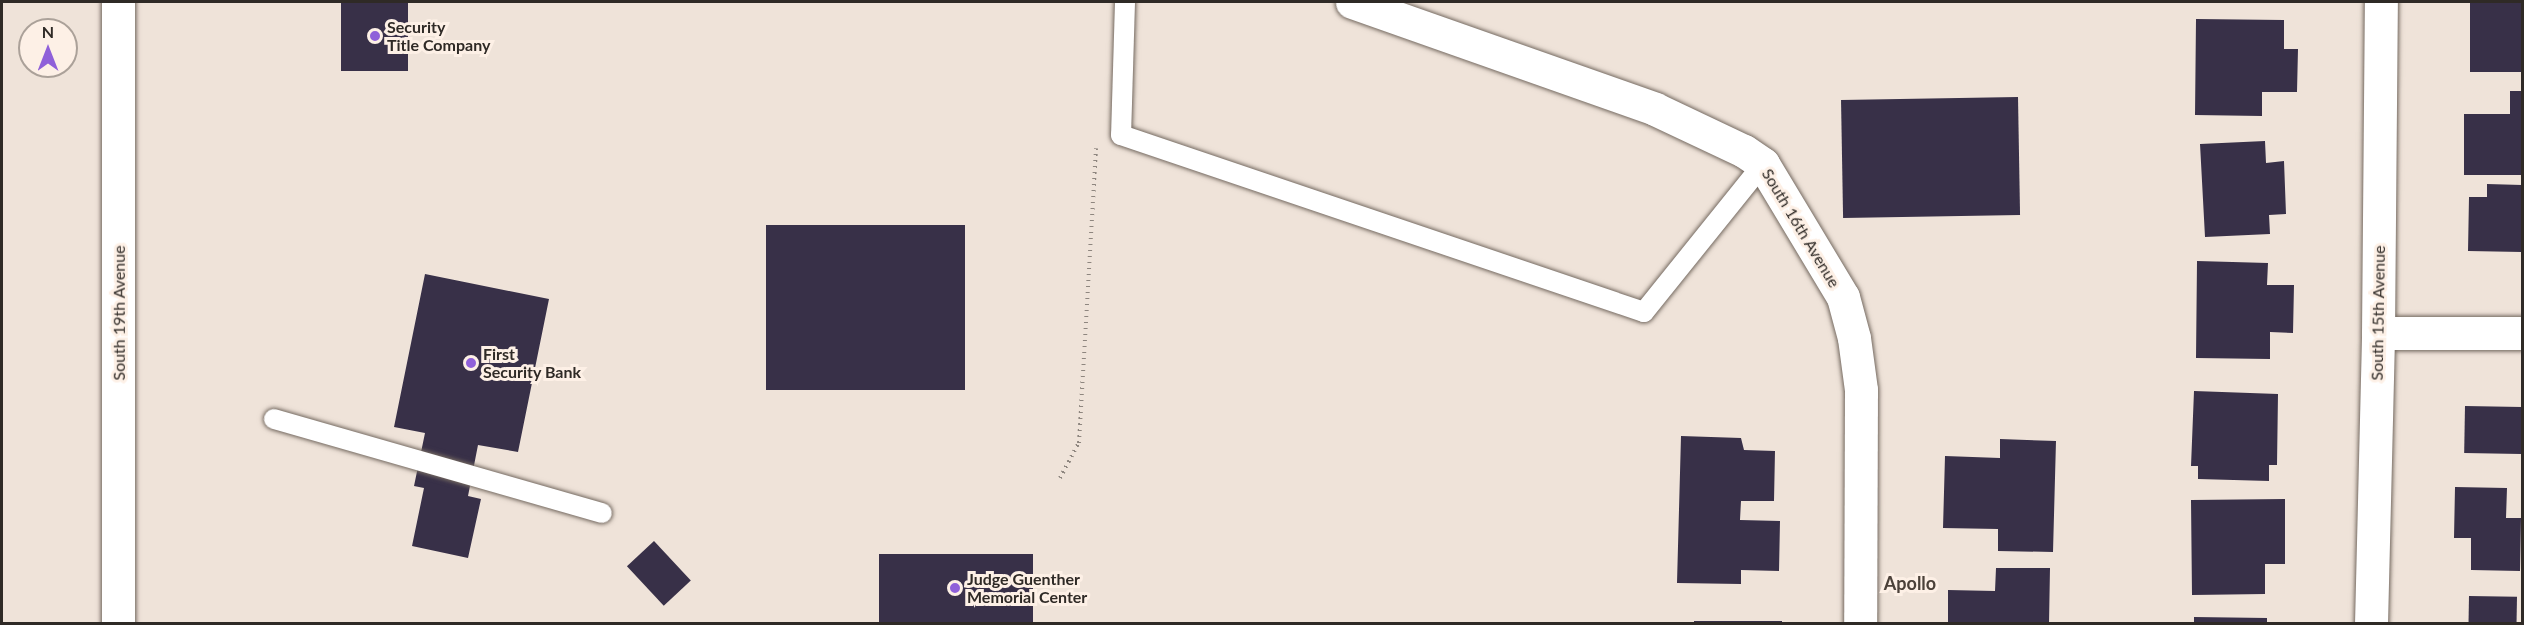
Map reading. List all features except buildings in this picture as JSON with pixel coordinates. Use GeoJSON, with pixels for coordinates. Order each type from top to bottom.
{"type":"FeatureCollection","features":[{"type":"Feature","properties":{"kind":"street","name":"South 19th Avenue"},"geometry":{"type":"LineString","coordinates":[[118,2],[118,624]]}},
{"type":"Feature","properties":{"kind":"street","name":"South 16th Avenue"},"geometry":{"type":"LineString","coordinates":[[1352,2],[1656,109],[1744,151],[1763,164],[1843,297],[1854,338],[1861,390],[1860,624]]}},
{"type":"Feature","properties":{"kind":"street","name":"South 15th Avenue"},"geometry":{"type":"LineString","coordinates":[[2371,624],[2378,333],[2381,2]]}},
{"type":"Feature","properties":{"kind":"street"},"geometry":{"type":"LineString","coordinates":[[2378,333],[2523,333]]}},
{"type":"Feature","properties":{"kind":"lane"},"geometry":{"type":"LineString","coordinates":[[1125,2],[1121,135],[1644,312],[1763,164]]}},
{"type":"Feature","properties":{"kind":"lane"},"geometry":{"type":"LineString","coordinates":[[274,419],[602,513]]}},
{"type":"Feature","properties":{"kind":"path"},"geometry":{"type":"LineString","coordinates":[[1060,478],[1079,443],[1096,137]]}},
{"type":"Feature","properties":{"kind":"place","name":"Security Title Company"},"geometry":{"type":"Point","coordinates":[375,36]}},
{"type":"Feature","properties":{"kind":"place","name":"First Security Bank"},"geometry":{"type":"Point","coordinates":[471,363]}},
{"type":"Feature","properties":{"kind":"place","name":"Judge Guenther Memorial Center"},"geometry":{"type":"Point","coordinates":[955,588]}},
{"type":"Feature","properties":{"kind":"district","name":"Apollo"},"geometry":{"type":"Point","coordinates":[1910,583]}}]}
